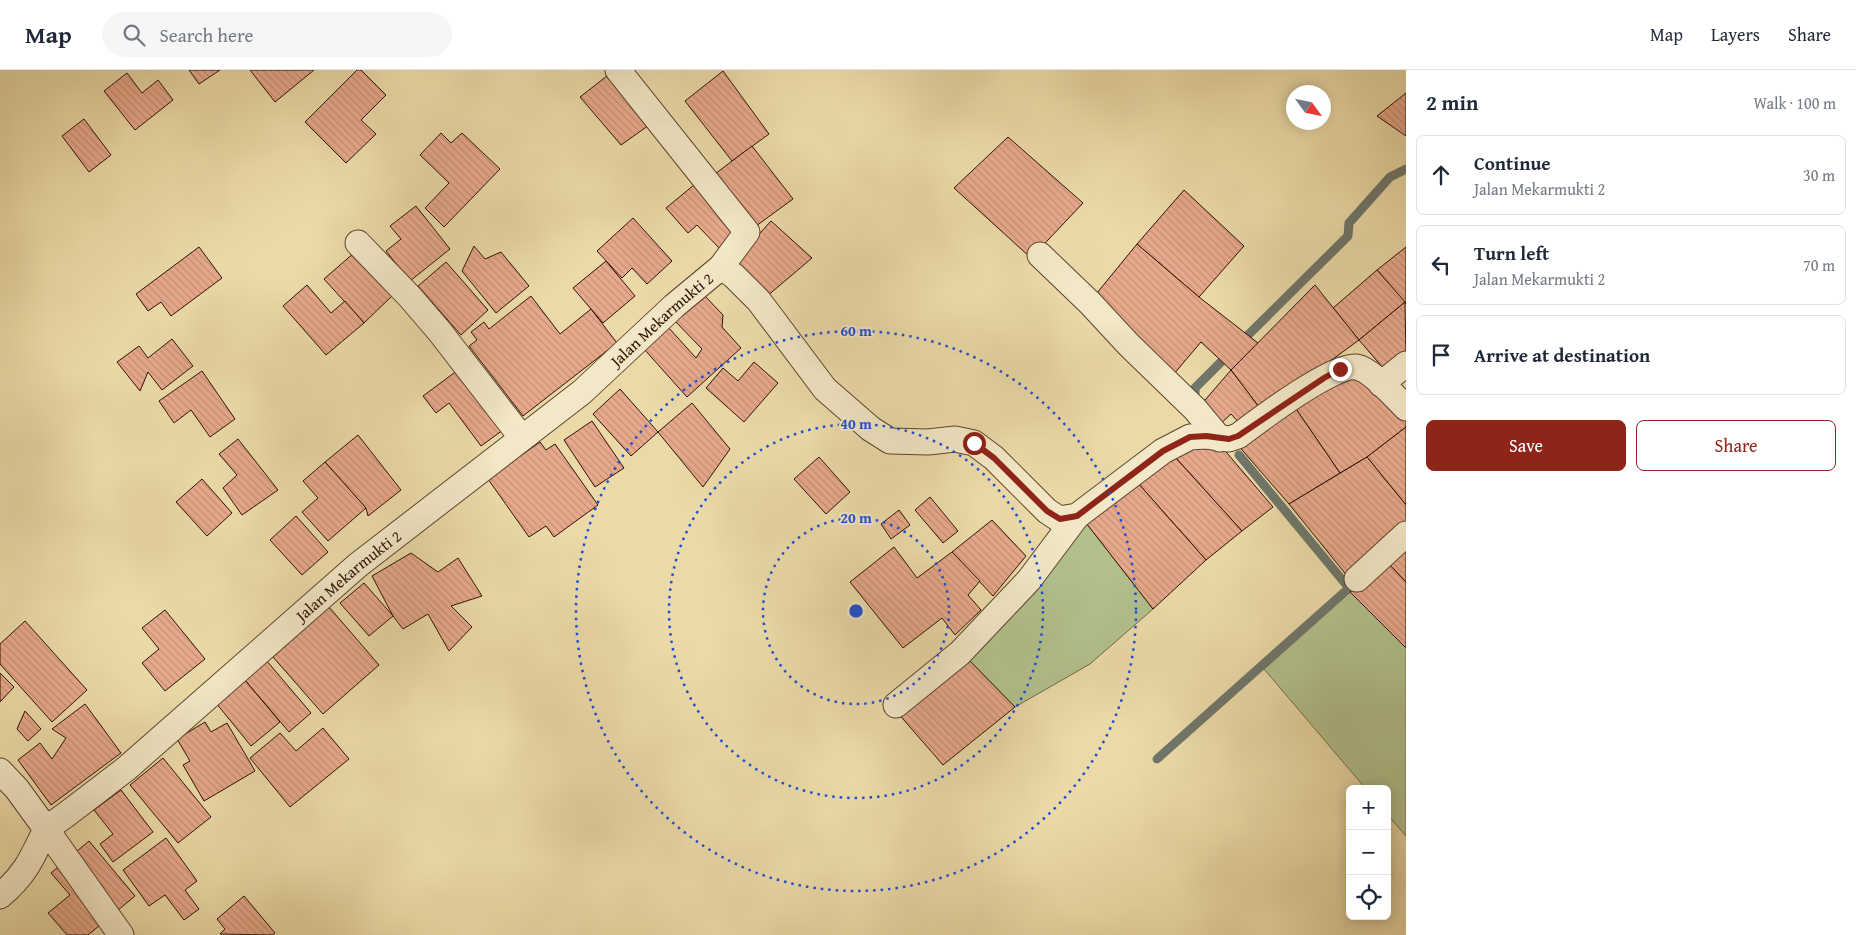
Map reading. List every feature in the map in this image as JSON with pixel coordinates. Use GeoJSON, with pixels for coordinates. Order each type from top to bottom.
{"type":"FeatureCollection","features":[{"type":"Feature","properties":{"kind":"street"},"geometry":{"type":"LineString","coordinates":[[618,70],[747,232],[721,267]]}},
{"type":"Feature","properties":{"kind":"street"},"geometry":{"type":"LineString","coordinates":[[358,243],[410,297],[440,332],[522,438]]}},
{"type":"Feature","properties":{"kind":"street"},"geometry":{"type":"LineString","coordinates":[[1040,255],[1090,302],[1129,345],[1195,409],[1220,439]]}},
{"type":"Feature","properties":{"kind":"street","name":"Jalan Mekarmukti 2"},"geometry":{"type":"LineString","coordinates":[[46,828],[127,768],[358,566],[582,392],[674,306],[721,267],[734,276],[760,301],[825,389],[871,429],[890,441],[928,442],[955,438],[974,443],[994,458],[1047,511],[1060,519],[1077,516]]}},
{"type":"Feature","properties":{"kind":"street"},"geometry":{"type":"LineString","coordinates":[[1381,384],[1406,364]]}},
{"type":"Feature","properties":{"kind":"street"},"geometry":{"type":"LineString","coordinates":[[896,705],[960,652],[1029,580],[1077,516],[1163,451],[1190,437],[1206,436],[1229,439],[1238,436],[1340,369],[1356,367],[1366,371],[1406,408]]}},
{"type":"Feature","properties":{"kind":"street"},"geometry":{"type":"LineString","coordinates":[[1357,579],[1406,534]]}},
{"type":"Feature","properties":{"kind":"street"},"geometry":{"type":"LineString","coordinates":[[0,771],[17,789],[46,828],[120,935]]}},
{"type":"Feature","properties":{"kind":"street"},"geometry":{"type":"LineString","coordinates":[[0,896],[16,883],[28,867],[46,828]]}},
{"type":"Feature","properties":{"kind":"green space"},"geometry":{"type":"Polygon","coordinates":[[[1083,519],[1153,609],[1090,664],[1015,707],[963,654],[1083,519]]]}},
{"type":"Feature","properties":{"kind":"green space"},"geometry":{"type":"Polygon","coordinates":[[[1350,592],[1406,648],[1406,836],[1391,819],[1391,785],[1363,785],[1264,669],[1350,592]]]}},
{"type":"Feature","properties":{"kind":"building"},"geometry":{"type":"Polygon","coordinates":[[[189,70],[220,70],[199,84],[189,70]]]}},
{"type":"Feature","properties":{"kind":"building"},"geometry":{"type":"Polygon","coordinates":[[[250,70],[314,70],[275,102],[250,70]]]}},
{"type":"Feature","properties":{"kind":"building"},"geometry":{"type":"Polygon","coordinates":[[[357,70],[361,70],[386,95],[361,120],[376,134],[346,163],[305,122],[357,70]]]}},
{"type":"Feature","properties":{"kind":"building"},"geometry":{"type":"Polygon","coordinates":[[[723,71],[769,134],[732,161],[685,101],[723,71]]]}},
{"type":"Feature","properties":{"kind":"building"},"geometry":{"type":"Polygon","coordinates":[[[612,72],[652,123],[621,145],[580,97],[612,72]]]}},
{"type":"Feature","properties":{"kind":"building"},"geometry":{"type":"Polygon","coordinates":[[[127,73],[142,93],[158,80],[173,100],[135,130],[104,91],[127,73]]]}},
{"type":"Feature","properties":{"kind":"building"},"geometry":{"type":"Polygon","coordinates":[[[1406,93],[1406,136],[1377,116],[1406,93]]]}},
{"type":"Feature","properties":{"kind":"building"},"geometry":{"type":"Polygon","coordinates":[[[84,119],[111,155],[89,172],[62,136],[84,119]]]}},
{"type":"Feature","properties":{"kind":"building"},"geometry":{"type":"Polygon","coordinates":[[[441,133],[451,143],[462,133],[500,169],[444,227],[425,208],[449,183],[420,155],[441,133]]]}},
{"type":"Feature","properties":{"kind":"building"},"geometry":{"type":"Polygon","coordinates":[[[1008,137],[1083,203],[1031,258],[954,188],[1008,137]]]}},
{"type":"Feature","properties":{"kind":"building"},"geometry":{"type":"Polygon","coordinates":[[[752,146],[793,199],[752,229],[711,177],[752,146]]]}},
{"type":"Feature","properties":{"kind":"building"},"geometry":{"type":"Polygon","coordinates":[[[700,180],[741,231],[722,251],[697,225],[688,233],[666,208],[700,180]]]}},
{"type":"Feature","properties":{"kind":"building"},"geometry":{"type":"Polygon","coordinates":[[[1184,190],[1244,246],[1199,297],[1137,244],[1184,190]]]}},
{"type":"Feature","properties":{"kind":"building"},"geometry":{"type":"Polygon","coordinates":[[[416,206],[450,249],[410,281],[386,251],[401,239],[390,226],[416,206]]]}},
{"type":"Feature","properties":{"kind":"building"},"geometry":{"type":"Polygon","coordinates":[[[633,218],[672,261],[647,284],[632,268],[622,278],[597,251],[633,218]]]}},
{"type":"Feature","properties":{"kind":"building"},"geometry":{"type":"Polygon","coordinates":[[[771,221],[812,258],[766,297],[731,265],[771,221]]]}},
{"type":"Feature","properties":{"kind":"building"},"geometry":{"type":"Polygon","coordinates":[[[1137,244],[1199,297],[1258,343],[1231,370],[1201,342],[1173,375],[1092,299],[1137,244]]]}},
{"type":"Feature","properties":{"kind":"building"},"geometry":{"type":"Polygon","coordinates":[[[474,246],[485,259],[501,252],[529,286],[496,313],[462,271],[474,246]]]}},
{"type":"Feature","properties":{"kind":"building"},"geometry":{"type":"Polygon","coordinates":[[[199,247],[222,278],[171,316],[161,302],[148,311],[136,294],[199,247]]]}},
{"type":"Feature","properties":{"kind":"building"},"geometry":{"type":"Polygon","coordinates":[[[1406,247],[1406,304],[1377,270],[1406,247]]]}},
{"type":"Feature","properties":{"kind":"building"},"geometry":{"type":"Polygon","coordinates":[[[355,252],[393,295],[364,323],[324,279],[355,252]]]}},
{"type":"Feature","properties":{"kind":"building"},"geometry":{"type":"Polygon","coordinates":[[[606,261],[635,296],[603,323],[573,288],[606,261]]]}},
{"type":"Feature","properties":{"kind":"building"},"geometry":{"type":"Polygon","coordinates":[[[446,262],[488,310],[461,335],[418,286],[446,262]]]}},
{"type":"Feature","properties":{"kind":"building"},"geometry":{"type":"Polygon","coordinates":[[[1377,270],[1405,302],[1359,340],[1333,308],[1377,270]]]}},
{"type":"Feature","properties":{"kind":"building"},"geometry":{"type":"Polygon","coordinates":[[[307,285],[331,313],[345,301],[364,323],[326,355],[283,306],[307,285]]]}},
{"type":"Feature","properties":{"kind":"building"},"geometry":{"type":"Polygon","coordinates":[[[1315,285],[1359,340],[1262,411],[1231,370],[1315,285]]]}},
{"type":"Feature","properties":{"kind":"building"},"geometry":{"type":"Polygon","coordinates":[[[703,294],[723,315],[722,327],[741,348],[687,397],[644,349],[668,327],[696,358],[702,349],[675,321],[703,294]]]}},
{"type":"Feature","properties":{"kind":"building"},"geometry":{"type":"Polygon","coordinates":[[[531,296],[560,334],[591,309],[617,343],[523,416],[469,346],[477,340],[471,332],[484,322],[489,329],[531,296]]]}},
{"type":"Feature","properties":{"kind":"building"},"geometry":{"type":"Polygon","coordinates":[[[1405,302],[1406,360],[1389,375],[1359,340],[1405,302]]]}},
{"type":"Feature","properties":{"kind":"building"},"geometry":{"type":"Polygon","coordinates":[[[172,339],[193,366],[162,390],[148,372],[140,391],[117,362],[139,346],[148,358],[172,339]]]}},
{"type":"Feature","properties":{"kind":"building"},"geometry":{"type":"Polygon","coordinates":[[[754,362],[778,383],[744,422],[706,388],[723,368],[738,381],[754,362]]]}},
{"type":"Feature","properties":{"kind":"building"},"geometry":{"type":"Polygon","coordinates":[[[458,370],[503,430],[481,446],[449,403],[436,413],[423,396],[458,370]]]}},
{"type":"Feature","properties":{"kind":"building"},"geometry":{"type":"Polygon","coordinates":[[[1231,370],[1262,411],[1242,426],[1231,414],[1216,428],[1199,407],[1231,370]]]}},
{"type":"Feature","properties":{"kind":"building"},"geometry":{"type":"Polygon","coordinates":[[[202,371],[235,419],[210,437],[191,410],[174,423],[159,401],[202,371]]]}},
{"type":"Feature","properties":{"kind":"building"},"geometry":{"type":"Polygon","coordinates":[[[1345,377],[1367,380],[1406,418],[1406,427],[1367,457],[1340,473],[1294,406],[1345,377]]]}},
{"type":"Feature","properties":{"kind":"building"},"geometry":{"type":"Polygon","coordinates":[[[620,389],[658,432],[631,456],[593,414],[620,389]]]}},
{"type":"Feature","properties":{"kind":"building"},"geometry":{"type":"Polygon","coordinates":[[[692,403],[730,449],[703,487],[658,432],[692,403]]]}},
{"type":"Feature","properties":{"kind":"building"},"geometry":{"type":"Polygon","coordinates":[[[1294,406],[1340,473],[1289,504],[1236,443],[1294,406]]]}},
{"type":"Feature","properties":{"kind":"building"},"geometry":{"type":"Polygon","coordinates":[[[592,421],[624,468],[595,487],[564,440],[592,421]]]}},
{"type":"Feature","properties":{"kind":"building"},"geometry":{"type":"Polygon","coordinates":[[[1406,427],[1406,505],[1367,457],[1406,427]]]}},
{"type":"Feature","properties":{"kind":"building"},"geometry":{"type":"Polygon","coordinates":[[[358,435],[401,490],[368,516],[366,508],[325,462],[358,435]]]}},
{"type":"Feature","properties":{"kind":"building"},"geometry":{"type":"Polygon","coordinates":[[[238,439],[278,490],[242,515],[223,488],[237,475],[219,454],[238,439]]]}},
{"type":"Feature","properties":{"kind":"building"},"geometry":{"type":"Polygon","coordinates":[[[540,442],[546,450],[555,444],[598,505],[554,537],[546,526],[529,537],[488,479],[540,442]]]}},
{"type":"Feature","properties":{"kind":"building"},"geometry":{"type":"Polygon","coordinates":[[[1205,442],[1221,446],[1273,507],[1242,531],[1174,456],[1205,442]]]}},
{"type":"Feature","properties":{"kind":"building"},"geometry":{"type":"Polygon","coordinates":[[[1174,456],[1242,531],[1206,560],[1137,482],[1174,456]]]}},
{"type":"Feature","properties":{"kind":"building"},"geometry":{"type":"Polygon","coordinates":[[[819,457],[850,492],[826,514],[794,479],[819,457]]]}},
{"type":"Feature","properties":{"kind":"building"},"geometry":{"type":"Polygon","coordinates":[[[1367,457],[1406,505],[1406,524],[1348,577],[1289,504],[1367,457]]]}},
{"type":"Feature","properties":{"kind":"building"},"geometry":{"type":"Polygon","coordinates":[[[325,462],[366,508],[328,541],[302,512],[318,498],[303,481],[325,462]]]}},
{"type":"Feature","properties":{"kind":"building"},"geometry":{"type":"Polygon","coordinates":[[[202,479],[232,513],[207,536],[176,502],[202,479]]]}},
{"type":"Feature","properties":{"kind":"building"},"geometry":{"type":"Polygon","coordinates":[[[1137,482],[1206,560],[1153,609],[1083,519],[1137,482]]]}},
{"type":"Feature","properties":{"kind":"building"},"geometry":{"type":"Polygon","coordinates":[[[930,497],[958,531],[943,543],[915,510],[930,497]]]}},
{"type":"Feature","properties":{"kind":"building"},"geometry":{"type":"Polygon","coordinates":[[[899,510],[910,525],[891,539],[881,524],[899,510]]]}},
{"type":"Feature","properties":{"kind":"building"},"geometry":{"type":"Polygon","coordinates":[[[296,516],[328,552],[302,575],[270,540],[296,516]]]}},
{"type":"Feature","properties":{"kind":"building"},"geometry":{"type":"Polygon","coordinates":[[[992,520],[1026,556],[993,596],[952,552],[992,520]]]}},
{"type":"Feature","properties":{"kind":"building"},"geometry":{"type":"Polygon","coordinates":[[[1406,544],[1406,582],[1387,562],[1406,544]]]}},
{"type":"Feature","properties":{"kind":"building"},"geometry":{"type":"Polygon","coordinates":[[[894,547],[917,578],[952,552],[980,581],[968,595],[981,610],[955,635],[942,618],[903,648],[850,582],[894,547]]]}},
{"type":"Feature","properties":{"kind":"building"},"geometry":{"type":"Polygon","coordinates":[[[411,553],[438,572],[458,558],[482,596],[451,606],[472,627],[449,651],[428,614],[403,629],[393,616],[372,576],[411,553]]]}},
{"type":"Feature","properties":{"kind":"building"},"geometry":{"type":"Polygon","coordinates":[[[1387,562],[1406,582],[1406,648],[1350,592],[1387,562]]]}},
{"type":"Feature","properties":{"kind":"building"},"geometry":{"type":"Polygon","coordinates":[[[364,583],[393,616],[369,636],[340,603],[364,583]]]}},
{"type":"Feature","properties":{"kind":"building"},"geometry":{"type":"Polygon","coordinates":[[[329,607],[379,665],[323,714],[273,657],[329,607]]]}},
{"type":"Feature","properties":{"kind":"building"},"geometry":{"type":"Polygon","coordinates":[[[165,610],[205,659],[165,691],[142,663],[159,649],[142,628],[165,610]]]}},
{"type":"Feature","properties":{"kind":"building"},"geometry":{"type":"Polygon","coordinates":[[[25,621],[87,690],[52,722],[0,664],[0,644],[25,621]]]}},
{"type":"Feature","properties":{"kind":"building"},"geometry":{"type":"Polygon","coordinates":[[[963,654],[1015,707],[943,765],[896,711],[963,654]]]}},
{"type":"Feature","properties":{"kind":"building"},"geometry":{"type":"Polygon","coordinates":[[[266,660],[311,713],[289,732],[244,679],[266,660]]]}},
{"type":"Feature","properties":{"kind":"building"},"geometry":{"type":"Polygon","coordinates":[[[0,673],[14,687],[0,702],[0,673]]]}},
{"type":"Feature","properties":{"kind":"building"},"geometry":{"type":"Polygon","coordinates":[[[244,679],[280,722],[251,746],[216,703],[244,679]]]}},
{"type":"Feature","properties":{"kind":"building"},"geometry":{"type":"Polygon","coordinates":[[[85,704],[121,753],[51,805],[18,760],[40,743],[52,759],[66,738],[52,729],[85,704]]]}},
{"type":"Feature","properties":{"kind":"building"},"geometry":{"type":"Polygon","coordinates":[[[25,711],[41,729],[28,741],[17,729],[25,711]]]}},
{"type":"Feature","properties":{"kind":"building"},"geometry":{"type":"Polygon","coordinates":[[[205,722],[211,732],[227,723],[255,771],[204,801],[183,765],[190,761],[177,739],[205,722]]]}},
{"type":"Feature","properties":{"kind":"building"},"geometry":{"type":"Polygon","coordinates":[[[323,728],[349,759],[290,807],[250,758],[280,733],[296,751],[323,728]]]}},
{"type":"Feature","properties":{"kind":"building"},"geometry":{"type":"Polygon","coordinates":[[[163,758],[211,817],[178,843],[130,785],[163,758]]]}},
{"type":"Feature","properties":{"kind":"building"},"geometry":{"type":"Polygon","coordinates":[[[121,790],[153,832],[113,862],[100,844],[113,834],[94,810],[121,790]]]}},
{"type":"Feature","properties":{"kind":"building"},"geometry":{"type":"Polygon","coordinates":[[[166,838],[197,881],[185,890],[199,909],[184,920],[165,895],[149,906],[123,870],[166,838]]]}},
{"type":"Feature","properties":{"kind":"building"},"geometry":{"type":"Polygon","coordinates":[[[89,841],[135,896],[88,935],[67,935],[48,913],[70,895],[51,873],[89,841]]]}},
{"type":"Feature","properties":{"kind":"building"},"geometry":{"type":"Polygon","coordinates":[[[244,896],[275,933],[273,935],[220,934],[225,929],[217,919],[244,896]]]}},
{"type":"Feature","properties":{"kind":"waterway"},"geometry":{"type":"LineString","coordinates":[[1240,343],[1348,236],[1349,223],[1390,177],[1406,169]]}},
{"type":"Feature","properties":{"kind":"waterway"},"geometry":{"type":"LineString","coordinates":[[1195,402],[1195,388],[1229,354]]}},
{"type":"Feature","properties":{"kind":"waterway"},"geometry":{"type":"LineString","coordinates":[[1157,759],[1349,588],[1239,455]]}},
{"type":"Feature","properties":{"kind":"route"},"geometry":{"type":"LineString","coordinates":[[974,443],[994,458],[1047,511],[1060,519],[1077,516],[1163,451],[1190,437],[1206,436],[1229,439],[1238,436],[1340,369]]}}]}
